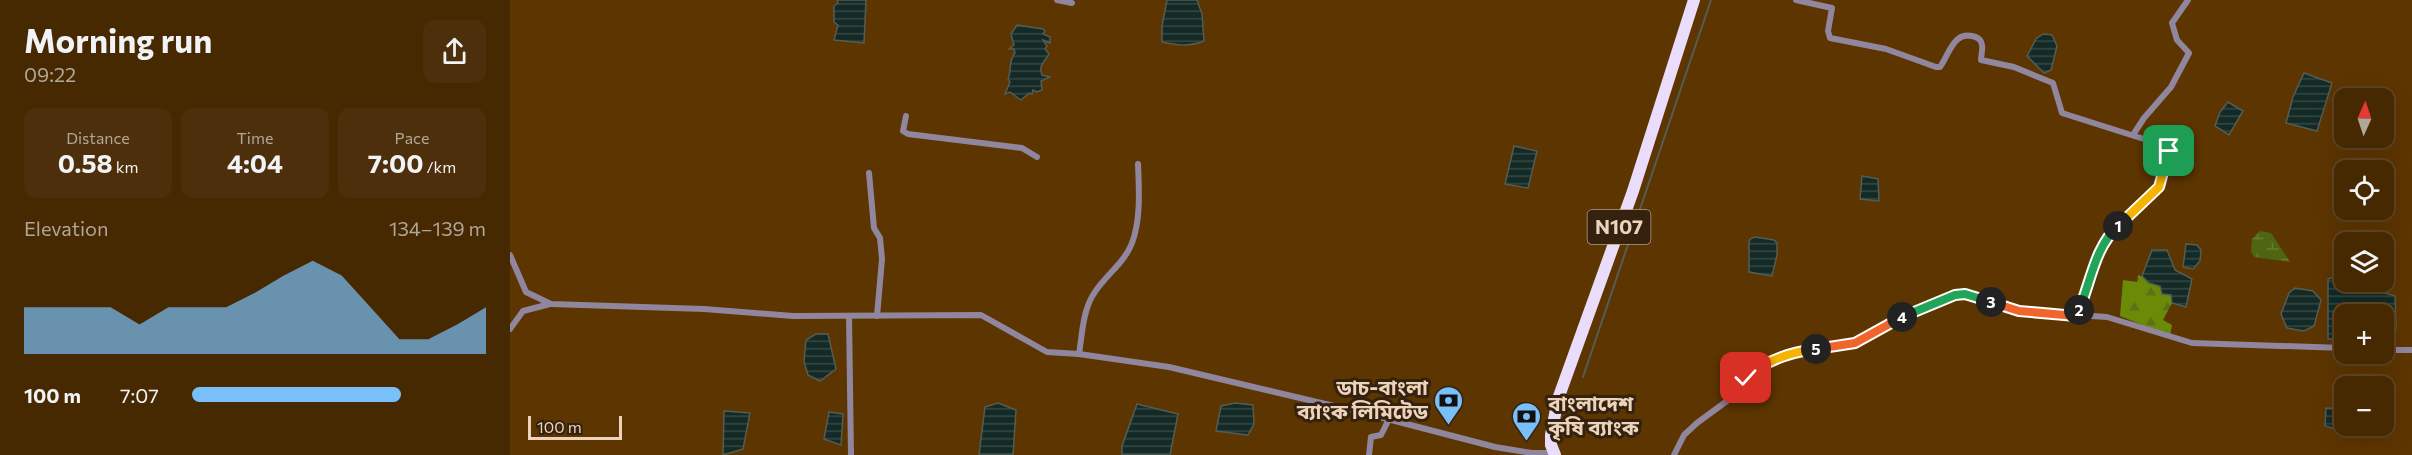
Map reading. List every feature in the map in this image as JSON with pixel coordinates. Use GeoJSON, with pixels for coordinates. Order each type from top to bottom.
{"type":"FeatureCollection","features":[{"type":"Feature","properties":{"kind":"highway","name":"N107"},"geometry":{"type":"LineString","coordinates":[[1554,454],[1551,435],[1558,399],[1633,191],[1694,0]]}},
{"type":"Feature","properties":{"kind":"street"},"geometry":{"type":"LineString","coordinates":[[1056,0],[1072,3]]}},
{"type":"Feature","properties":{"kind":"street"},"geometry":{"type":"LineString","coordinates":[[1796,0],[1832,8],[1828,31],[1830,38],[1886,49],[1940,68],[1958,39],[1966,36],[1974,37],[1981,40],[1983,44],[1981,60],[2014,67],[2053,83],[2062,113],[2169,147],[2159,187],[2106,236],[2076,316]]}},
{"type":"Feature","properties":{"kind":"street"},"geometry":{"type":"LineString","coordinates":[[2133,135],[2144,118],[2171,87],[2188,53],[2177,40],[2172,23],[2188,0]]}},
{"type":"Feature","properties":{"kind":"street"},"geometry":{"type":"LineString","coordinates":[[906,116],[903,131],[908,134],[1022,148],[1038,157]]}},
{"type":"Feature","properties":{"kind":"street"},"geometry":{"type":"LineString","coordinates":[[1079,354],[1085,316],[1091,297],[1104,279],[1120,264],[1131,244],[1137,212],[1138,164]]}},
{"type":"Feature","properties":{"kind":"street"},"geometry":{"type":"LineString","coordinates":[[869,173],[874,228],[880,238],[882,258],[878,316]]}},
{"type":"Feature","properties":{"kind":"street"},"geometry":{"type":"LineString","coordinates":[[510,255],[526,292],[551,304]]}},
{"type":"Feature","properties":{"kind":"street"},"geometry":{"type":"LineString","coordinates":[[1674,455],[1684,435],[1731,398],[1746,378],[1758,367],[1807,350],[1855,343],[1915,310],[1955,295],[1975,296],[2019,311],[2118,319],[2192,343],[2334,348]]}},
{"type":"Feature","properties":{"kind":"street"},"geometry":{"type":"LineString","coordinates":[[510,329],[523,311],[551,304],[704,309],[793,316],[981,315],[1047,352],[1079,354],[1169,368],[1389,419],[1495,447],[1554,454]]}},
{"type":"Feature","properties":{"kind":"street"},"geometry":{"type":"LineString","coordinates":[[849,316],[851,455]]}},
{"type":"Feature","properties":{"kind":"street"},"geometry":{"type":"LineString","coordinates":[[2394,350],[2412,350]]}},
{"type":"Feature","properties":{"kind":"street"},"geometry":{"type":"LineString","coordinates":[[1369,455],[1371,437],[1381,435],[1389,419]]}},
{"type":"Feature","properties":{"kind":"green space"},"geometry":{"type":"Polygon","coordinates":[[[2260,231],[2271,233],[2290,262],[2254,257],[2251,251],[2252,239],[2260,231]]]}},
{"type":"Feature","properties":{"kind":"green space"},"geometry":{"type":"Polygon","coordinates":[[[2138,275],[2171,295],[2172,303],[2163,320],[2172,325],[2170,336],[2120,316],[2123,280],[2137,282],[2138,275]]]}},
{"type":"Feature","properties":{"kind":"water"},"geometry":{"type":"Polygon","coordinates":[[[837,0],[866,0],[864,43],[834,40],[838,25],[834,22],[834,6],[838,3],[837,0]]]}},
{"type":"Feature","properties":{"kind":"water"},"geometry":{"type":"Polygon","coordinates":[[[1167,0],[1197,0],[1202,14],[1204,41],[1183,45],[1162,42],[1162,26],[1167,0]]]}},
{"type":"Feature","properties":{"kind":"water"},"geometry":{"type":"Polygon","coordinates":[[[1017,25],[1043,29],[1045,31],[1043,34],[1050,37],[1050,43],[1043,40],[1049,54],[1041,68],[1042,75],[1050,77],[1041,81],[1042,90],[1037,92],[1033,90],[1032,94],[1029,93],[1021,100],[1010,92],[1005,94],[1010,82],[1008,79],[1015,53],[1014,49],[1009,49],[1014,45],[1011,34],[1017,25]]]}},
{"type":"Feature","properties":{"kind":"water"},"geometry":{"type":"Polygon","coordinates":[[[2043,34],[2052,35],[2057,46],[2051,70],[2044,73],[2027,56],[2036,39],[2043,34]]]}},
{"type":"Feature","properties":{"kind":"water"},"geometry":{"type":"Polygon","coordinates":[[[2304,73],[2332,83],[2317,131],[2286,123],[2293,97],[2304,73]]]}},
{"type":"Feature","properties":{"kind":"water"},"geometry":{"type":"Polygon","coordinates":[[[2228,102],[2243,111],[2229,135],[2215,126],[2220,112],[2228,102]]]}},
{"type":"Feature","properties":{"kind":"water"},"geometry":{"type":"Polygon","coordinates":[[[1514,146],[1537,151],[1528,188],[1505,184],[1514,146]]]}},
{"type":"Feature","properties":{"kind":"water"},"geometry":{"type":"Polygon","coordinates":[[[1862,176],[1878,179],[1879,201],[1860,199],[1862,176]]]}},
{"type":"Feature","properties":{"kind":"water"},"geometry":{"type":"Polygon","coordinates":[[[1755,237],[1774,240],[1777,243],[1772,276],[1749,272],[1749,242],[1755,237]]]}},
{"type":"Feature","properties":{"kind":"water"},"geometry":{"type":"Polygon","coordinates":[[[2186,244],[2197,245],[2201,250],[2200,261],[2193,269],[2183,267],[2186,244]]]}},
{"type":"Feature","properties":{"kind":"water"},"geometry":{"type":"Polygon","coordinates":[[[2152,250],[2167,250],[2175,270],[2192,279],[2186,307],[2172,303],[2171,295],[2162,294],[2160,286],[2149,283],[2142,276],[2152,250]]]}},
{"type":"Feature","properties":{"kind":"water"},"geometry":{"type":"Polygon","coordinates":[[[2334,277],[2334,292],[2381,292],[2395,296],[2396,329],[2394,330],[2394,304],[2334,304],[2334,339],[2328,339],[2328,279],[2334,277]]]}},
{"type":"Feature","properties":{"kind":"water"},"geometry":{"type":"Polygon","coordinates":[[[2295,288],[2313,291],[2321,300],[2314,326],[2304,331],[2287,328],[2281,314],[2289,293],[2295,288]]]}},
{"type":"Feature","properties":{"kind":"water"},"geometry":{"type":"Polygon","coordinates":[[[816,334],[828,334],[836,369],[820,381],[808,375],[804,361],[806,340],[816,334]]]}},
{"type":"Feature","properties":{"kind":"water"},"geometry":{"type":"Polygon","coordinates":[[[998,403],[1016,410],[1013,455],[979,455],[985,407],[998,403]]]}},
{"type":"Feature","properties":{"kind":"water"},"geometry":{"type":"Polygon","coordinates":[[[1235,403],[1253,405],[1254,424],[1248,435],[1216,431],[1221,406],[1235,403]]]}},
{"type":"Feature","properties":{"kind":"water"},"geometry":{"type":"Polygon","coordinates":[[[1137,404],[1178,414],[1170,455],[1122,455],[1122,446],[1137,404]]]}},
{"type":"Feature","properties":{"kind":"water"},"geometry":{"type":"Polygon","coordinates":[[[2326,408],[2334,408],[2334,429],[2325,426],[2326,408]]]}},
{"type":"Feature","properties":{"kind":"water"},"geometry":{"type":"Polygon","coordinates":[[[724,411],[750,413],[743,449],[723,455],[724,411]]]}},
{"type":"Feature","properties":{"kind":"water"},"geometry":{"type":"Polygon","coordinates":[[[829,412],[843,414],[841,445],[824,439],[829,412]]]}},
{"type":"Feature","properties":{"kind":"waterway"},"geometry":{"type":"LineString","coordinates":[[1583,377],[1711,0]]}},
{"type":"Feature","properties":{"kind":"place","name":"ডাচ-বাংলা ব্যাংক লিমিটেড"},"geometry":{"type":"Point","coordinates":[1449,426]}},
{"type":"Feature","properties":{"kind":"place","name":"বাংলাদেশ কৃষি ব্যাংক"},"geometry":{"type":"Point","coordinates":[1527,442]}},
{"type":"Feature","properties":{"kind":"route"},"geometry":{"type":"LineString","coordinates":[[1746,378],[1758,367],[1784,357],[1807,350],[1855,343],[1915,310],[1955,295],[1975,296],[2019,311],[2076,316],[2106,236],[2159,187],[2169,151]]}}]}
